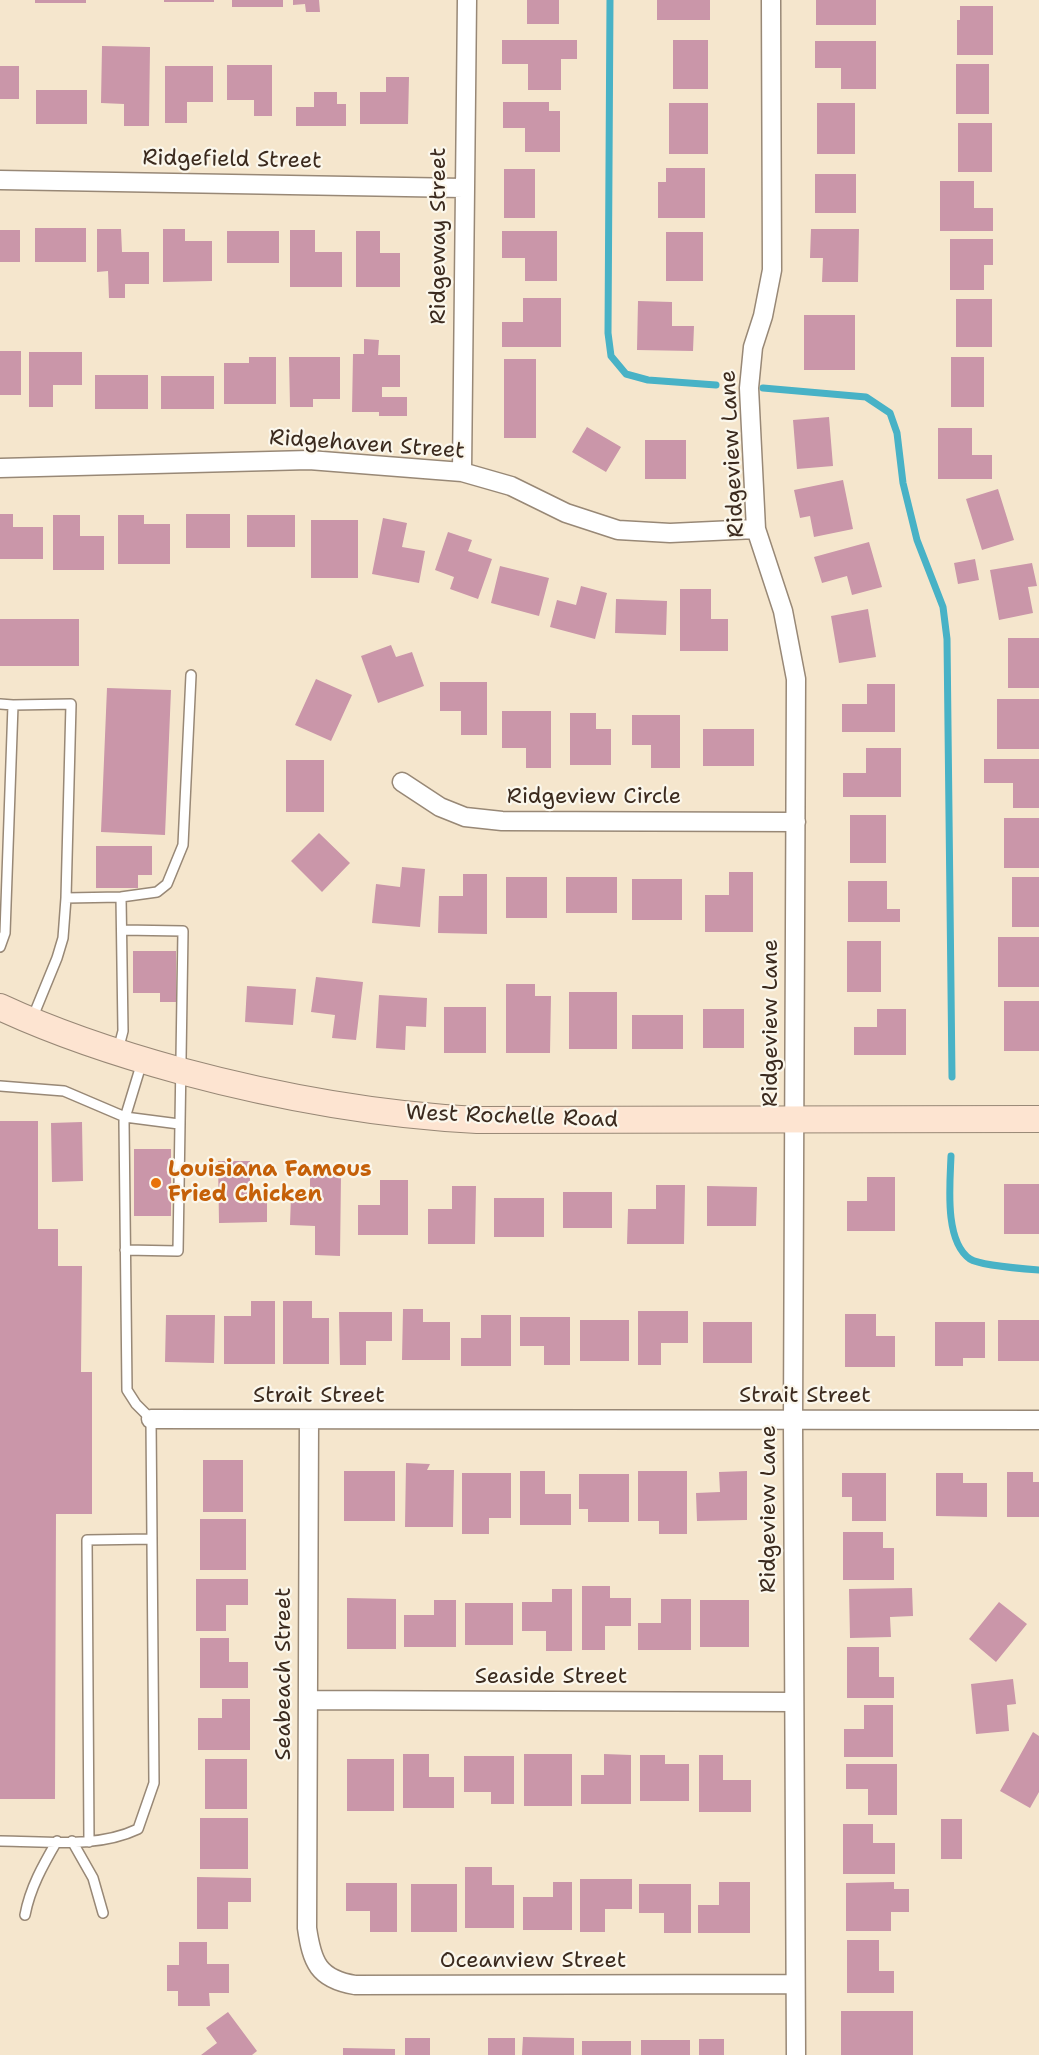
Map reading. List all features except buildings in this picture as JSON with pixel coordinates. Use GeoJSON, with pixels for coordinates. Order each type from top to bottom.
{"type":"FeatureCollection","features":[{"type":"Feature","properties":{"kind":"street","name":"Ridgeway Street"},"geometry":{"type":"LineString","coordinates":[[462,472],[466,0]]}},
{"type":"Feature","properties":{"kind":"street","name":"Ridgeview Lane"},"geometry":{"type":"LineString","coordinates":[[771,0],[772,270],[763,316],[753,347],[749,388],[756,529],[783,611],[796,679],[793,1421],[796,2055]]}},
{"type":"Feature","properties":{"kind":"street","name":"Ridgefield Street"},"geometry":{"type":"LineString","coordinates":[[0,180],[464,188]]}},
{"type":"Feature","properties":{"kind":"street","name":"Ridgehaven Street"},"geometry":{"type":"LineString","coordinates":[[0,468],[309,460],[462,472],[511,486],[566,513],[618,530],[670,533],[756,529]]}},
{"type":"Feature","properties":{"kind":"street","name":"Ridgeview Circle"},"geometry":{"type":"LineString","coordinates":[[402,782],[440,807],[465,817],[492,820],[796,822]]}},
{"type":"Feature","properties":{"kind":"street","name":"West Rochelle Road"},"geometry":{"type":"LineString","coordinates":[[0,1007],[31,1022],[142,1060],[252,1089],[353,1108],[422,1117],[477,1120],[1039,1119]]}},
{"type":"Feature","properties":{"kind":"street","name":"Strait Street"},"geometry":{"type":"LineString","coordinates":[[151,1419],[1039,1420]]}},
{"type":"Feature","properties":{"kind":"street","name":"Seabeach Street"},"geometry":{"type":"LineString","coordinates":[[307,1928],[309,1420]]}},
{"type":"Feature","properties":{"kind":"street","name":"Seaside Street"},"geometry":{"type":"LineString","coordinates":[[308,1700],[794,1702]]}},
{"type":"Feature","properties":{"kind":"street","name":"Oceanview Street"},"geometry":{"type":"LineString","coordinates":[[307,1928],[310,1951],[320,1971],[339,1982],[355,1985],[795,1984]]}},
{"type":"Feature","properties":{"kind":"lane"},"geometry":{"type":"LineString","coordinates":[[66,898],[121,897],[157,892],[166,884],[183,845],[191,675]]}},
{"type":"Feature","properties":{"kind":"lane"},"geometry":{"type":"LineString","coordinates":[[0,704],[71,704],[63,938],[31,1022]]}},
{"type":"Feature","properties":{"kind":"lane"},"geometry":{"type":"LineString","coordinates":[[0,947],[4,933],[13,705]]}},
{"type":"Feature","properties":{"kind":"lane"},"geometry":{"type":"LineString","coordinates":[[118,1052],[123,1031],[121,897]]}},
{"type":"Feature","properties":{"kind":"lane"},"geometry":{"type":"LineString","coordinates":[[122,930],[183,931],[178,1251],[125,1250]]}},
{"type":"Feature","properties":{"kind":"lane"},"geometry":{"type":"LineString","coordinates":[[0,1841],[89,1842],[120,1838],[138,1829],[154,1783],[151,1419],[136,1404],[127,1390],[124,1122],[142,1060]]}},
{"type":"Feature","properties":{"kind":"lane"},"geometry":{"type":"LineString","coordinates":[[0,1086],[64,1091],[125,1116],[179,1124]]}},
{"type":"Feature","properties":{"kind":"lane"},"geometry":{"type":"LineString","coordinates":[[89,1842],[87,1540],[152,1539]]}},
{"type":"Feature","properties":{"kind":"lane"},"geometry":{"type":"LineString","coordinates":[[25,1915],[28,1899],[38,1875],[57,1841]]}},
{"type":"Feature","properties":{"kind":"lane"},"geometry":{"type":"LineString","coordinates":[[72,1841],[93,1878],[103,1914]]}},
{"type":"Feature","properties":{"kind":"waterway"},"geometry":{"type":"LineString","coordinates":[[610,0],[608,333],[611,356],[626,374],[648,380],[716,385]]}},
{"type":"Feature","properties":{"kind":"waterway"},"geometry":{"type":"LineString","coordinates":[[763,388],[866,397],[890,413],[897,433],[903,483],[917,540],[943,607],[947,639],[952,1077]]}},
{"type":"Feature","properties":{"kind":"waterway"},"geometry":{"type":"LineString","coordinates":[[951,1156],[950,1211],[952,1226],[962,1251],[970,1259],[983,1263],[1039,1270]]}},
{"type":"Feature","properties":{"kind":"place","name":"Louisiana Famous Fried Chicken"},"geometry":{"type":"Point","coordinates":[156,1183]}}]}
